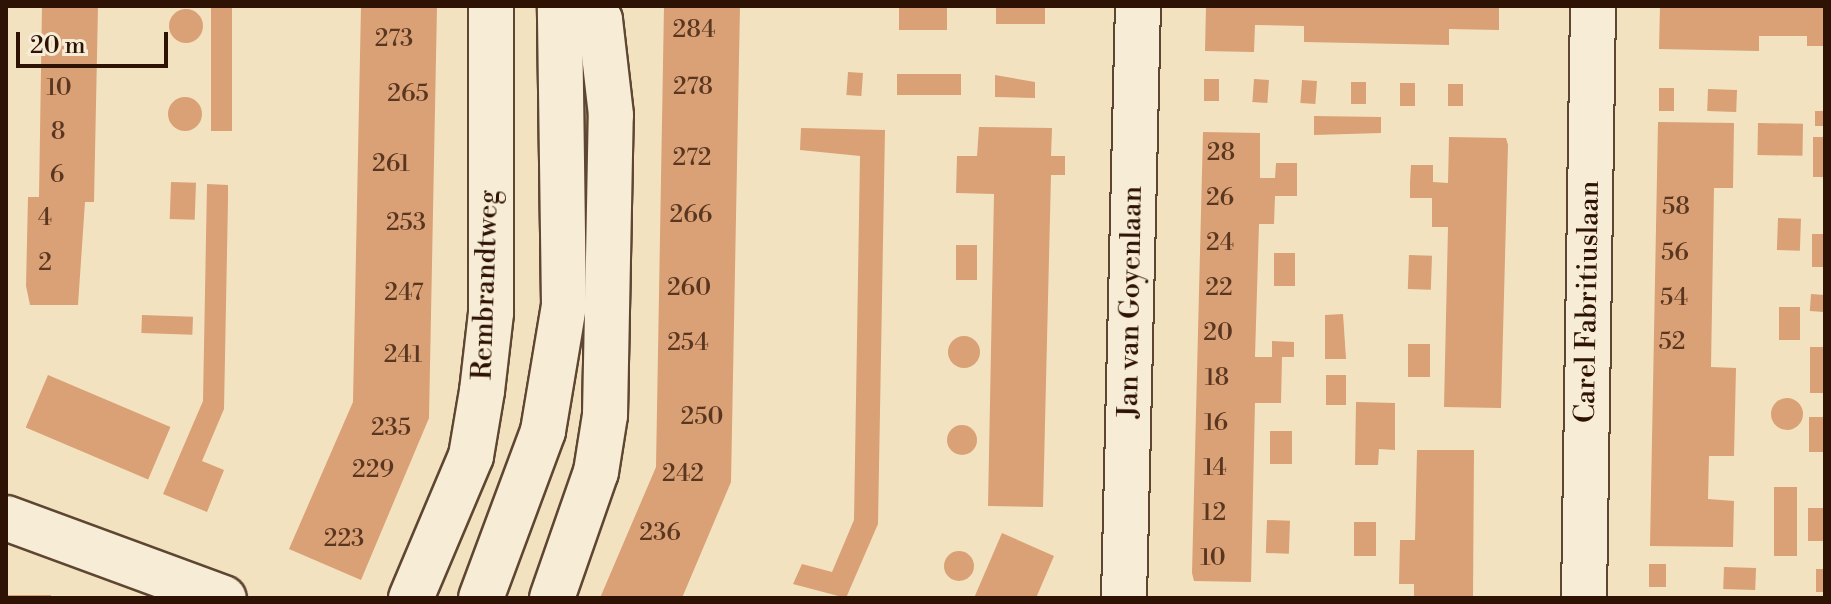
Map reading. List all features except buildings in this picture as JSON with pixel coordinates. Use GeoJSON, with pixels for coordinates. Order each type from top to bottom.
{"type":"FeatureCollection","features":[{"type":"Feature","properties":{"kind":"street","name":"Rembrandtweg"},"geometry":{"type":"LineString","coordinates":[[411,598],[471,456],[482,391],[491,313],[491,6]]}},
{"type":"Feature","properties":{"kind":"street"},"geometry":{"type":"LineString","coordinates":[[481,598],[543,431],[564,305],[560,6]]}},
{"type":"Feature","properties":{"kind":"street"},"geometry":{"type":"LineString","coordinates":[[552,598],[596,472],[605,415],[611,115],[600,20],[590,6]]}},
{"type":"Feature","properties":{"kind":"street","name":"Jan van Goyenlaan"},"geometry":{"type":"LineString","coordinates":[[1124,598],[1138,6]]}},
{"type":"Feature","properties":{"kind":"street","name":"Carel Fabritiuslaan"},"geometry":{"type":"LineString","coordinates":[[1584,598],[1593,6]]}},
{"type":"Feature","properties":{"kind":"street"},"geometry":{"type":"LineString","coordinates":[[6,518],[147,585],[224,598]]}}]}
